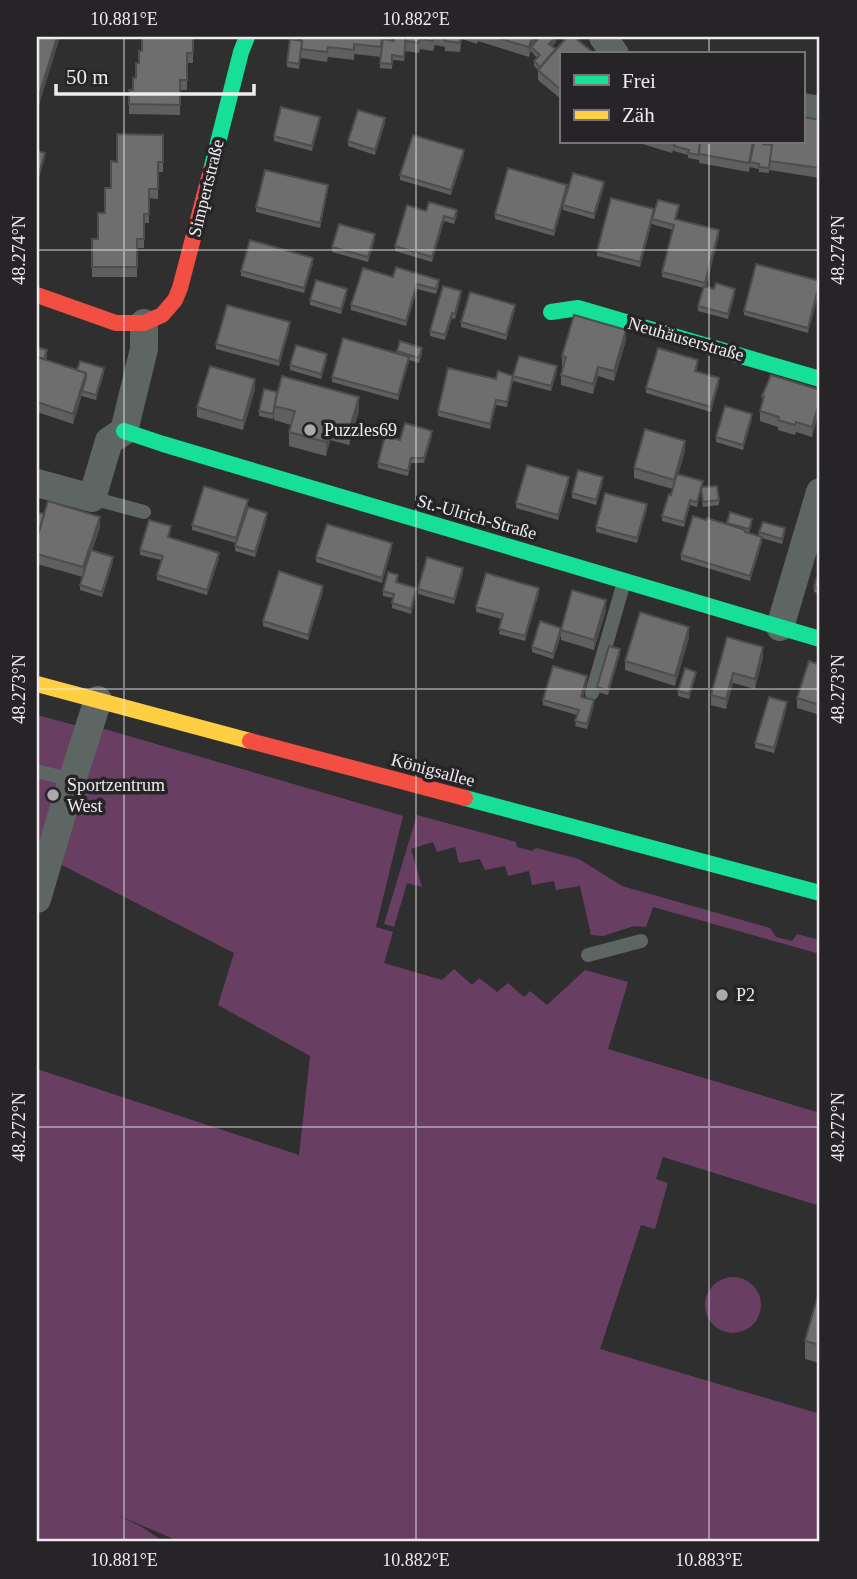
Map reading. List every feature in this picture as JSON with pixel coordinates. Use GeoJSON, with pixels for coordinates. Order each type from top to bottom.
{"type":"FeatureCollection","features":[{"type":"Feature","properties":{"kind":"street","name":"Simpertstraße"},"geometry":{"type":"LineString","coordinates":[[144,323],[162,315],[175,300],[180,288],[247,37]]}},
{"type":"Feature","properties":{"kind":"street"},"geometry":{"type":"LineString","coordinates":[[603,37],[614,52]]}},
{"type":"Feature","properties":{"kind":"street"},"geometry":{"type":"LineString","coordinates":[[37,295],[116,323],[144,323],[144,349],[124,431],[109,441],[92,498],[37,483]]}},
{"type":"Feature","properties":{"kind":"street","name":"Neuhäuserstraße"},"geometry":{"type":"LineString","coordinates":[[551,312],[578,308],[820,379]]}},
{"type":"Feature","properties":{"kind":"street","name":"St.-Ulrich-Straße"},"geometry":{"type":"LineString","coordinates":[[124,431],[820,639]]}},
{"type":"Feature","properties":{"kind":"street"},"geometry":{"type":"LineString","coordinates":[[780,627],[820,492]]}},
{"type":"Feature","properties":{"kind":"street","name":"Königsallee"},"geometry":{"type":"LineString","coordinates":[[37,684],[820,893]]}},
{"type":"Feature","properties":{"kind":"street"},"geometry":{"type":"LineString","coordinates":[[37,899],[99,700]]}},
{"type":"Feature","properties":{"kind":"lane"},"geometry":{"type":"LineString","coordinates":[[92,498],[144,512]]}},
{"type":"Feature","properties":{"kind":"lane"},"geometry":{"type":"LineString","coordinates":[[592,693],[624,580]]}},
{"type":"Feature","properties":{"kind":"lane"},"geometry":{"type":"LineString","coordinates":[[40,772],[72,780]]}},
{"type":"Feature","properties":{"kind":"lane"},"geometry":{"type":"LineString","coordinates":[[588,956],[641,941]]}},
{"type":"Feature","properties":{"kind":"shaded area"},"geometry":{"type":"Polygon","coordinates":[[[37,715],[78,726],[91,725],[403,816],[376,927],[393,932],[384,963],[442,980],[454,969],[472,985],[479,978],[497,992],[508,983],[524,997],[530,991],[547,1005],[585,970],[628,982],[608,1049],[820,1113],[820,1206],[663,1157],[656,1179],[668,1183],[655,1229],[641,1225],[600,1349],[820,1414],[820,1542],[181,1542],[115,1514],[142,1527],[164,1542],[37,1542],[37,1069],[299,1155],[310,1056],[218,1005],[234,953],[50,859],[37,899],[37,715]]]}},
{"type":"Feature","properties":{"kind":"shaded area"},"geometry":{"type":"Polygon","coordinates":[[[417,815],[516,842],[517,847],[532,851],[536,848],[579,859],[622,886],[770,928],[776,937],[792,941],[797,934],[820,940],[820,954],[653,907],[646,927],[634,926],[603,936],[591,935],[580,886],[556,890],[554,881],[532,885],[529,871],[508,876],[505,866],[485,870],[480,859],[459,863],[455,847],[437,852],[433,842],[411,849],[422,887],[407,883],[394,927],[384,924],[417,815]]]}},
{"type":"Feature","properties":{"kind":"shaded area"},"geometry":{"type":"Polygon","coordinates":[[[733,1277],[744,1279],[753,1285],[759,1294],[759,1316],[753,1325],[744,1331],[733,1333],[722,1331],[713,1325],[707,1316],[705,1305],[707,1294],[713,1285],[722,1279],[733,1277]]]}},
{"type":"Feature","properties":{"kind":"building"},"geometry":{"type":"Polygon","coordinates":[[[37,37],[57,37],[37,102],[37,37]]]}},
{"type":"Feature","properties":{"kind":"building"},"geometry":{"type":"Polygon","coordinates":[[[193,37],[193,53],[187,53],[187,80],[180,80],[180,105],[129,104],[129,90],[133,90],[133,78],[136,78],[136,63],[139,63],[139,51],[142,51],[142,38],[193,37]]]}},
{"type":"Feature","properties":{"kind":"building"},"geometry":{"type":"Polygon","coordinates":[[[302,37],[382,37],[381,47],[354,44],[354,50],[328,47],[327,52],[301,49],[302,37]]]}},
{"type":"Feature","properties":{"kind":"building"},"geometry":{"type":"Polygon","coordinates":[[[395,37],[406,37],[404,57],[392,55],[392,64],[380,63],[383,39],[394,41],[395,37]]]}},
{"type":"Feature","properties":{"kind":"building"},"geometry":{"type":"Polygon","coordinates":[[[406,37],[435,37],[433,41],[420,39],[419,43],[405,41],[406,37]]]}},
{"type":"Feature","properties":{"kind":"building"},"geometry":{"type":"Polygon","coordinates":[[[445,37],[461,37],[460,43],[445,41],[445,37]]]}},
{"type":"Feature","properties":{"kind":"building"},"geometry":{"type":"Polygon","coordinates":[[[494,37],[532,37],[529,47],[494,37]]]}},
{"type":"Feature","properties":{"kind":"building"},"geometry":{"type":"Polygon","coordinates":[[[540,37],[556,37],[549,44],[556,49],[540,67],[534,61],[540,55],[531,47],[540,37]]]}},
{"type":"Feature","properties":{"kind":"building"},"geometry":{"type":"Polygon","coordinates":[[[567,37],[574,37],[593,52],[560,52],[560,89],[538,70],[567,37]]]}},
{"type":"Feature","properties":{"kind":"building"},"geometry":{"type":"Polygon","coordinates":[[[290,39],[302,41],[299,64],[287,62],[290,39]]]}},
{"type":"Feature","properties":{"kind":"building"},"geometry":{"type":"Polygon","coordinates":[[[281,107],[320,117],[312,146],[274,136],[281,107]]]}},
{"type":"Feature","properties":{"kind":"building"},"geometry":{"type":"Polygon","coordinates":[[[358,110],[385,118],[375,150],[348,141],[358,110]]]}},
{"type":"Feature","properties":{"kind":"building"},"geometry":{"type":"Polygon","coordinates":[[[804,117],[820,120],[820,168],[769,161],[772,144],[804,144],[804,117]]]}},
{"type":"Feature","properties":{"kind":"building"},"geometry":{"type":"Polygon","coordinates":[[[117,134],[163,135],[163,162],[158,162],[158,189],[149,189],[149,214],[144,214],[144,239],[137,239],[137,267],[92,267],[92,239],[98,239],[98,213],[105,213],[105,188],[111,188],[111,161],[117,162],[117,134]]]}},
{"type":"Feature","properties":{"kind":"building"},"geometry":{"type":"Polygon","coordinates":[[[413,135],[464,150],[451,190],[400,175],[413,135]]]}},
{"type":"Feature","properties":{"kind":"building"},"geometry":{"type":"Polygon","coordinates":[[[700,144],[699,155],[688,153],[689,150],[674,146],[700,144]]]}},
{"type":"Feature","properties":{"kind":"building"},"geometry":{"type":"Polygon","coordinates":[[[700,144],[753,144],[749,163],[699,154],[700,144]]]}},
{"type":"Feature","properties":{"kind":"building"},"geometry":{"type":"Polygon","coordinates":[[[754,144],[772,145],[769,168],[750,162],[754,144]]]}},
{"type":"Feature","properties":{"kind":"building"},"geometry":{"type":"Polygon","coordinates":[[[37,151],[45,153],[37,180],[37,151]]]}},
{"type":"Feature","properties":{"kind":"building"},"geometry":{"type":"Polygon","coordinates":[[[508,168],[567,185],[554,231],[495,214],[508,168]]]}},
{"type":"Feature","properties":{"kind":"building"},"geometry":{"type":"Polygon","coordinates":[[[265,170],[328,185],[320,223],[256,207],[265,170]]]}},
{"type":"Feature","properties":{"kind":"building"},"geometry":{"type":"Polygon","coordinates":[[[573,173],[604,182],[594,214],[563,205],[573,173]]]}},
{"type":"Feature","properties":{"kind":"building"},"geometry":{"type":"Polygon","coordinates":[[[611,198],[654,209],[640,262],[597,251],[611,198]]]}},
{"type":"Feature","properties":{"kind":"building"},"geometry":{"type":"Polygon","coordinates":[[[658,200],[679,205],[675,219],[719,230],[705,283],[662,272],[674,225],[652,219],[658,200]]]}},
{"type":"Feature","properties":{"kind":"building"},"geometry":{"type":"Polygon","coordinates":[[[429,202],[457,210],[454,219],[444,216],[432,257],[395,246],[407,205],[426,211],[429,202]]]}},
{"type":"Feature","properties":{"kind":"building"},"geometry":{"type":"Polygon","coordinates":[[[339,224],[375,234],[368,257],[332,247],[339,224]]]}},
{"type":"Feature","properties":{"kind":"building"},"geometry":{"type":"Polygon","coordinates":[[[250,240],[313,258],[304,288],[241,271],[250,240]]]}},
{"type":"Feature","properties":{"kind":"building"},"geometry":{"type":"Polygon","coordinates":[[[756,264],[820,281],[808,328],[744,311],[756,264]]]}},
{"type":"Feature","properties":{"kind":"building"},"geometry":{"type":"Polygon","coordinates":[[[396,267],[439,280],[436,289],[417,284],[406,321],[351,305],[363,268],[393,277],[396,267]]]}},
{"type":"Feature","properties":{"kind":"building"},"geometry":{"type":"Polygon","coordinates":[[[316,280],[347,289],[341,309],[310,300],[316,280]]]}},
{"type":"Feature","properties":{"kind":"building"},"geometry":{"type":"Polygon","coordinates":[[[716,283],[735,289],[728,314],[698,306],[704,286],[714,289],[716,283]]]}},
{"type":"Feature","properties":{"kind":"building"},"geometry":{"type":"Polygon","coordinates":[[[443,286],[461,291],[455,314],[452,313],[445,335],[430,331],[443,286]]]}},
{"type":"Feature","properties":{"kind":"building"},"geometry":{"type":"Polygon","coordinates":[[[470,292],[515,305],[506,335],[461,322],[470,292]]]}},
{"type":"Feature","properties":{"kind":"building"},"geometry":{"type":"Polygon","coordinates":[[[227,305],[290,322],[279,361],[216,344],[227,305]]]}},
{"type":"Feature","properties":{"kind":"building"},"geometry":{"type":"Polygon","coordinates":[[[574,315],[626,330],[614,371],[598,367],[593,384],[561,375],[566,357],[562,356],[574,315]]]}},
{"type":"Feature","properties":{"kind":"building"},"geometry":{"type":"Polygon","coordinates":[[[343,338],[409,357],[398,395],[332,377],[343,338]]]}},
{"type":"Feature","properties":{"kind":"building"},"geometry":{"type":"Polygon","coordinates":[[[400,341],[422,348],[419,358],[397,351],[400,341]]]}},
{"type":"Feature","properties":{"kind":"building"},"geometry":{"type":"Polygon","coordinates":[[[296,345],[327,354],[321,374],[290,365],[296,345]]]}},
{"type":"Feature","properties":{"kind":"building"},"geometry":{"type":"Polygon","coordinates":[[[37,347],[47,350],[44,359],[37,357],[37,347]]]}},
{"type":"Feature","properties":{"kind":"building"},"geometry":{"type":"Polygon","coordinates":[[[658,348],[698,360],[695,371],[719,378],[711,407],[646,388],[658,348]]]}},
{"type":"Feature","properties":{"kind":"building"},"geometry":{"type":"Polygon","coordinates":[[[519,356],[557,366],[551,386],[513,376],[519,356]]]}},
{"type":"Feature","properties":{"kind":"building"},"geometry":{"type":"Polygon","coordinates":[[[37,357],[86,373],[73,414],[37,402],[37,357]]]}},
{"type":"Feature","properties":{"kind":"building"},"geometry":{"type":"Polygon","coordinates":[[[80,361],[104,368],[96,395],[82,391],[86,373],[77,370],[80,361]]]}},
{"type":"Feature","properties":{"kind":"building"},"geometry":{"type":"Polygon","coordinates":[[[210,366],[255,379],[243,421],[197,407],[210,366]]]}},
{"type":"Feature","properties":{"kind":"building"},"geometry":{"type":"Polygon","coordinates":[[[448,368],[496,379],[498,371],[513,376],[507,402],[496,400],[490,424],[438,411],[448,368]]]}},
{"type":"Feature","properties":{"kind":"building"},"geometry":{"type":"Polygon","coordinates":[[[771,375],[820,390],[820,400],[812,427],[778,420],[779,417],[760,411],[762,396],[771,375]]]}},
{"type":"Feature","properties":{"kind":"building"},"geometry":{"type":"Polygon","coordinates":[[[282,376],[359,397],[349,431],[330,426],[326,442],[289,432],[295,411],[274,406],[282,376]]]}},
{"type":"Feature","properties":{"kind":"building"},"geometry":{"type":"Polygon","coordinates":[[[264,389],[277,392],[273,414],[259,411],[264,389]]]}},
{"type":"Feature","properties":{"kind":"building"},"geometry":{"type":"Polygon","coordinates":[[[725,406],[752,414],[743,445],[716,437],[725,406]]]}},
{"type":"Feature","properties":{"kind":"building"},"geometry":{"type":"Polygon","coordinates":[[[405,423],[432,431],[424,458],[411,458],[408,471],[378,463],[385,436],[400,440],[405,423]]]}},
{"type":"Feature","properties":{"kind":"building"},"geometry":{"type":"Polygon","coordinates":[[[645,429],[685,441],[674,480],[634,468],[645,429]]]}},
{"type":"Feature","properties":{"kind":"building"},"geometry":{"type":"Polygon","coordinates":[[[527,465],[569,477],[558,515],[516,503],[527,465]]]}},
{"type":"Feature","properties":{"kind":"building"},"geometry":{"type":"Polygon","coordinates":[[[578,470],[603,477],[596,500],[572,493],[578,470]]]}},
{"type":"Feature","properties":{"kind":"building"},"geometry":{"type":"Polygon","coordinates":[[[677,474],[703,481],[697,502],[690,500],[684,522],[662,516],[677,474]]]}},
{"type":"Feature","properties":{"kind":"building"},"geometry":{"type":"Polygon","coordinates":[[[204,486],[248,500],[236,538],[192,525],[204,486]]]}},
{"type":"Feature","properties":{"kind":"building"},"geometry":{"type":"Polygon","coordinates":[[[717,486],[719,500],[703,502],[701,487],[717,486]]]}},
{"type":"Feature","properties":{"kind":"building"},"geometry":{"type":"Polygon","coordinates":[[[605,493],[647,504],[637,538],[596,527],[605,493]]]}},
{"type":"Feature","properties":{"kind":"building"},"geometry":{"type":"Polygon","coordinates":[[[48,501],[100,517],[83,567],[37,554],[37,538],[48,501]]]}},
{"type":"Feature","properties":{"kind":"building"},"geometry":{"type":"Polygon","coordinates":[[[248,507],[267,513],[255,552],[235,546],[248,507]]]}},
{"type":"Feature","properties":{"kind":"building"},"geometry":{"type":"Polygon","coordinates":[[[37,512],[44,514],[37,538],[37,512]]]}},
{"type":"Feature","properties":{"kind":"building"},"geometry":{"type":"Polygon","coordinates":[[[730,512],[752,519],[749,529],[727,523],[730,512]]]}},
{"type":"Feature","properties":{"kind":"building"},"geometry":{"type":"Polygon","coordinates":[[[693,516],[706,520],[707,518],[762,537],[750,576],[681,555],[693,516]]]}},
{"type":"Feature","properties":{"kind":"building"},"geometry":{"type":"Polygon","coordinates":[[[149,520],[171,526],[168,537],[219,553],[207,590],[157,575],[163,556],[140,550],[149,520]]]}},
{"type":"Feature","properties":{"kind":"building"},"geometry":{"type":"Polygon","coordinates":[[[763,522],[785,528],[782,539],[759,532],[763,522]]]}},
{"type":"Feature","properties":{"kind":"building"},"geometry":{"type":"Polygon","coordinates":[[[327,524],[392,543],[382,578],[316,557],[327,524]]]}},
{"type":"Feature","properties":{"kind":"building"},"geometry":{"type":"Polygon","coordinates":[[[91,550],[113,557],[102,592],[80,585],[91,550]]]}},
{"type":"Feature","properties":{"kind":"building"},"geometry":{"type":"Polygon","coordinates":[[[427,557],[463,568],[454,599],[418,589],[427,557]]]}},
{"type":"Feature","properties":{"kind":"building"},"geometry":{"type":"Polygon","coordinates":[[[820,567],[820,589],[814,587],[820,567]]]}},
{"type":"Feature","properties":{"kind":"building"},"geometry":{"type":"Polygon","coordinates":[[[279,571],[323,586],[308,635],[263,621],[279,571]]]}},
{"type":"Feature","properties":{"kind":"building"},"geometry":{"type":"Polygon","coordinates":[[[388,572],[398,575],[396,582],[416,588],[411,609],[392,603],[394,594],[383,591],[388,572]]]}},
{"type":"Feature","properties":{"kind":"building"},"geometry":{"type":"Polygon","coordinates":[[[486,573],[539,588],[525,636],[499,629],[503,614],[476,607],[486,573]]]}},
{"type":"Feature","properties":{"kind":"building"},"geometry":{"type":"Polygon","coordinates":[[[572,590],[606,600],[594,640],[561,630],[572,590]]]}},
{"type":"Feature","properties":{"kind":"building"},"geometry":{"type":"Polygon","coordinates":[[[640,612],[689,627],[675,676],[625,661],[640,612]]]}},
{"type":"Feature","properties":{"kind":"building"},"geometry":{"type":"Polygon","coordinates":[[[540,621],[561,628],[553,654],[532,647],[540,621]]]}},
{"type":"Feature","properties":{"kind":"building"},"geometry":{"type":"Polygon","coordinates":[[[727,637],[763,647],[755,679],[733,673],[726,699],[711,695],[727,637]]]}},
{"type":"Feature","properties":{"kind":"building"},"geometry":{"type":"Polygon","coordinates":[[[609,646],[620,649],[608,690],[597,687],[609,646]]]}},
{"type":"Feature","properties":{"kind":"building"},"geometry":{"type":"Polygon","coordinates":[[[809,661],[820,665],[820,705],[797,698],[809,661]]]}},
{"type":"Feature","properties":{"kind":"building"},"geometry":{"type":"Polygon","coordinates":[[[553,666],[587,676],[581,697],[594,700],[587,724],[575,721],[579,710],[543,700],[553,666]]]}},
{"type":"Feature","properties":{"kind":"building"},"geometry":{"type":"Polygon","coordinates":[[[685,668],[696,672],[689,694],[678,691],[685,668]]]}},
{"type":"Feature","properties":{"kind":"building"},"geometry":{"type":"Polygon","coordinates":[[[769,697],[787,702],[774,748],[755,743],[769,697]]]}},
{"type":"Feature","properties":{"kind":"building"},"geometry":{"type":"Polygon","coordinates":[[[820,1288],[820,1345],[805,1341],[820,1288]]]}},
{"type":"Feature","properties":{"kind":"traffic: fast"},"geometry":{"type":"LineString","coordinates":[[211,170],[247,37]]}},
{"type":"Feature","properties":{"kind":"traffic: fast"},"geometry":{"type":"LineString","coordinates":[[551,312],[578,308],[820,379]]}},
{"type":"Feature","properties":{"kind":"traffic: fast"},"geometry":{"type":"LineString","coordinates":[[124,431],[820,639]]}},
{"type":"Feature","properties":{"kind":"traffic: fast"},"geometry":{"type":"LineString","coordinates":[[465,798],[820,893]]}},
{"type":"Feature","properties":{"kind":"traffic: slow"},"geometry":{"type":"LineString","coordinates":[[37,684],[250,741]]}},
{"type":"Feature","properties":{"kind":"traffic: jam"},"geometry":{"type":"LineString","coordinates":[[37,295],[116,323],[144,323],[162,315],[175,300],[180,288],[211,170]]}},
{"type":"Feature","properties":{"kind":"traffic: jam"},"geometry":{"type":"LineString","coordinates":[[250,741],[465,798]]}},
{"type":"Feature","properties":{"kind":"place","name":"Puzzles69"},"geometry":{"type":"Point","coordinates":[310,430]}},
{"type":"Feature","properties":{"kind":"place","name":"Sportzentrum West"},"geometry":{"type":"Point","coordinates":[53,795]}},
{"type":"Feature","properties":{"kind":"place","name":"P2"},"geometry":{"type":"Point","coordinates":[722,995]}}]}
